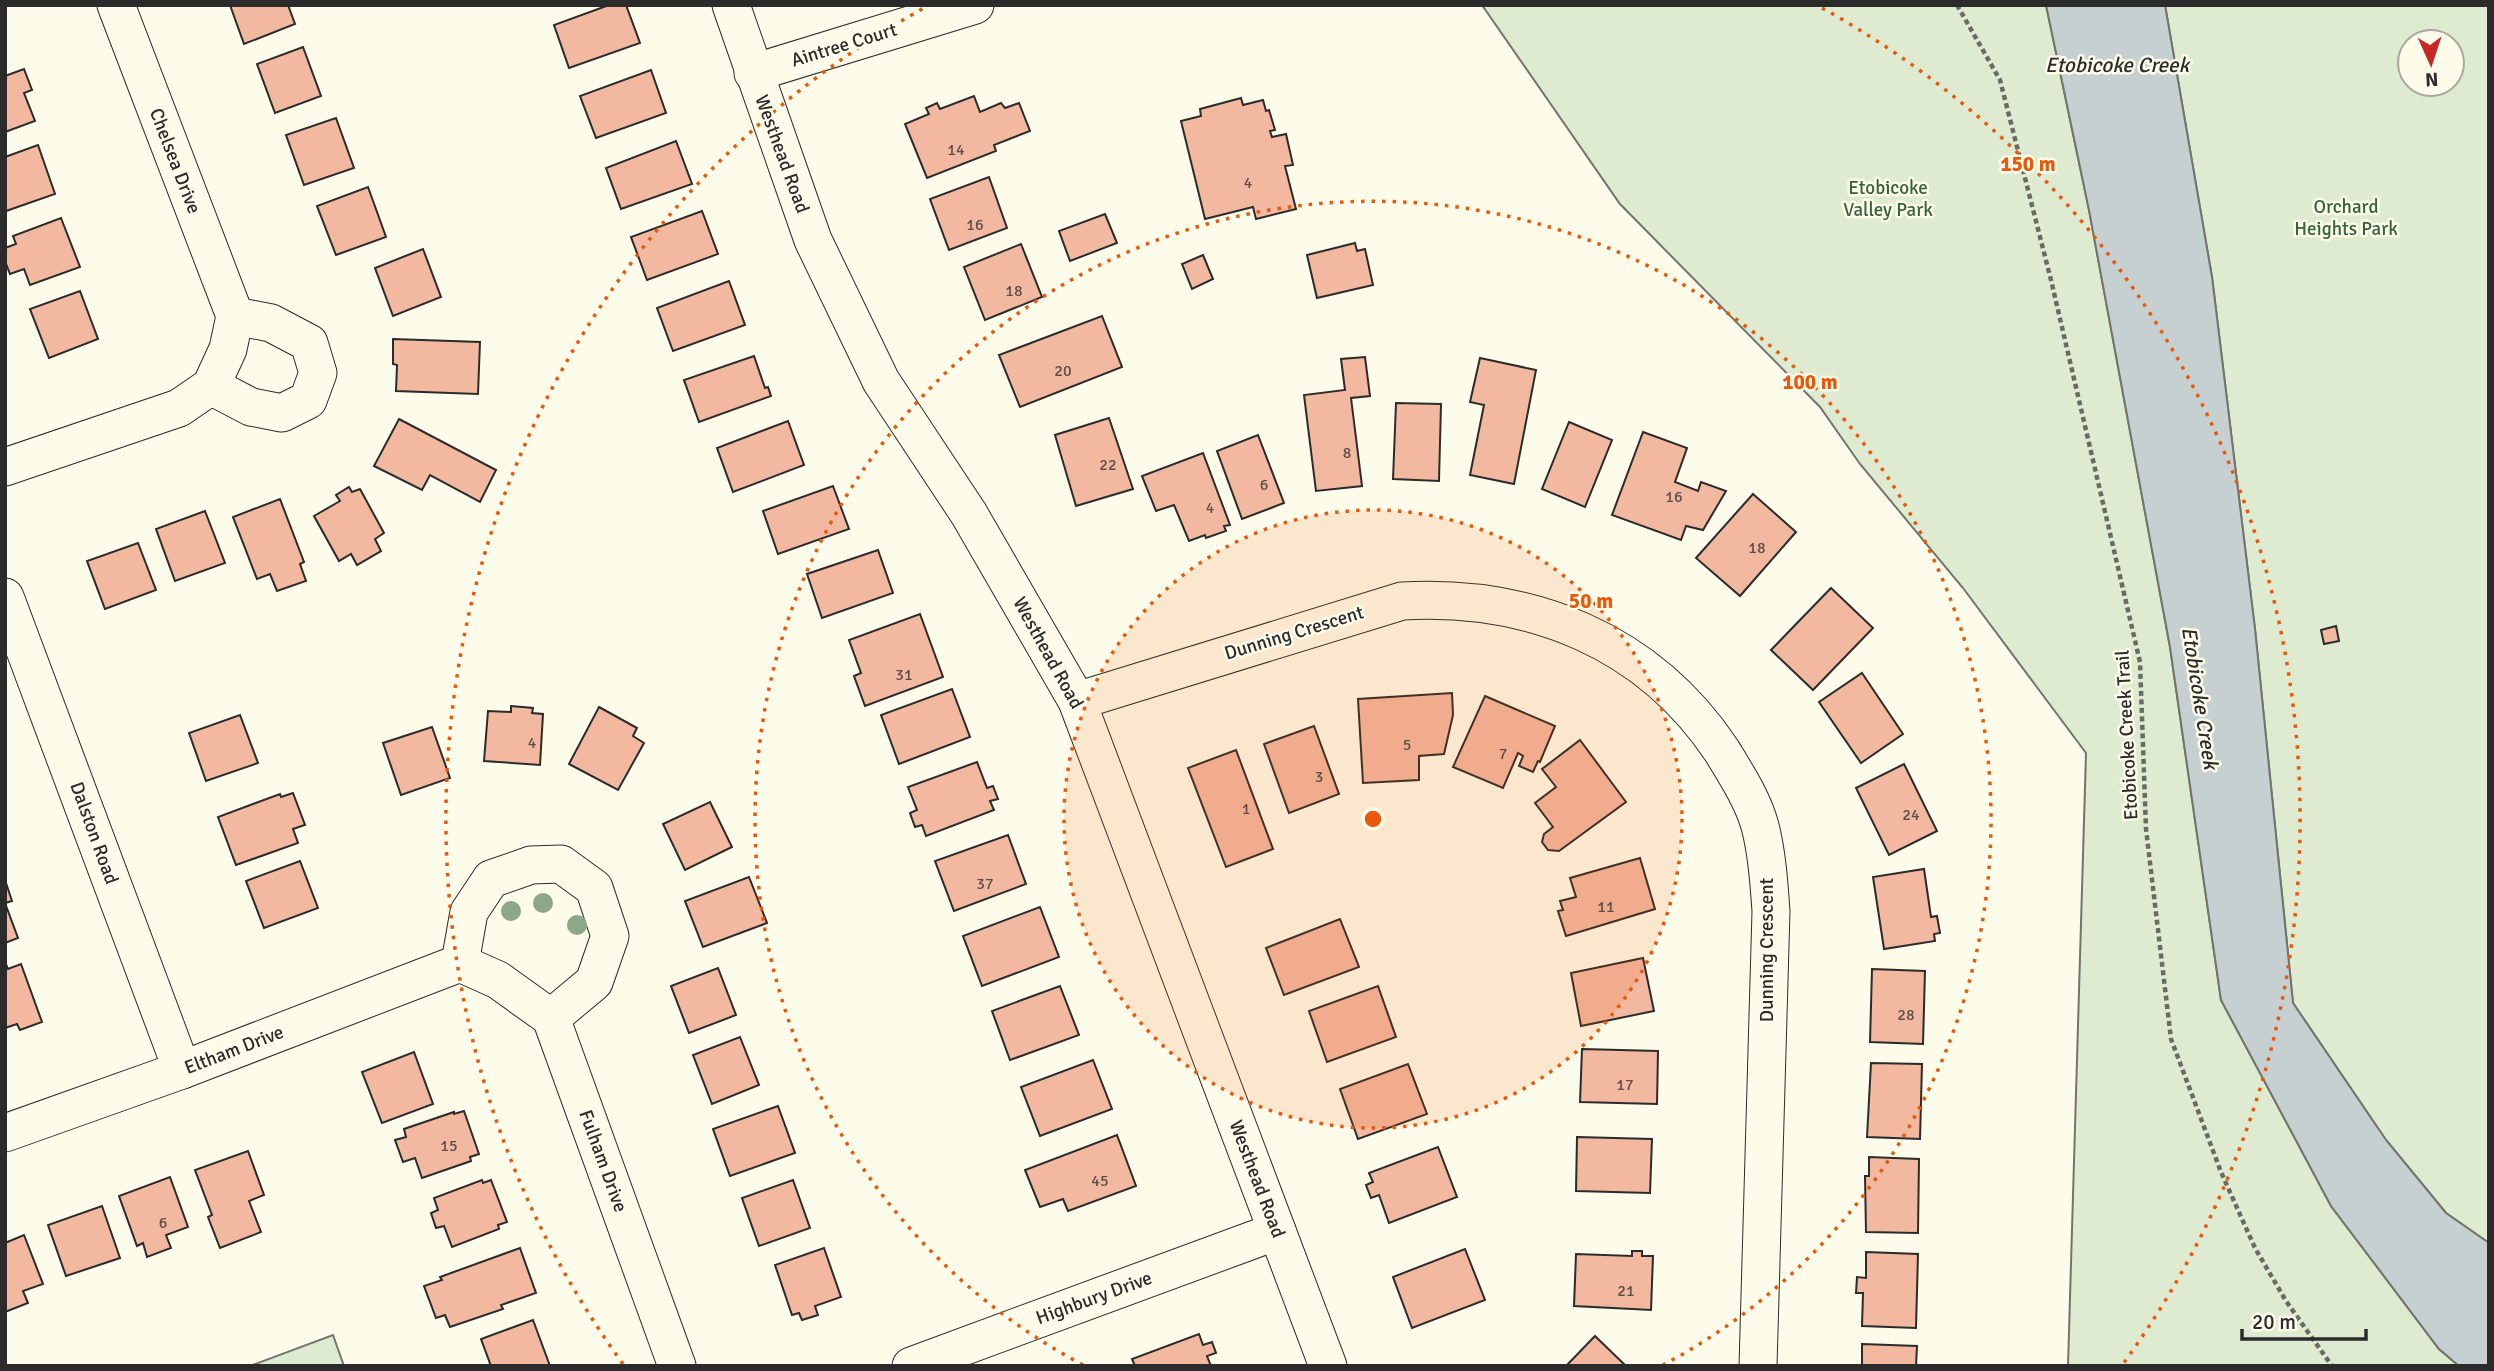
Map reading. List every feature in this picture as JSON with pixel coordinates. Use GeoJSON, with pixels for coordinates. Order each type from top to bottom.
{"type":"FeatureCollection","features":[{"type":"Feature","properties":{"kind":"street","name":"Chelsea Drive"},"geometry":{"type":"LineString","coordinates":[[116,5],[235,316]]}},
{"type":"Feature","properties":{"kind":"street","name":"Westhead Road"},"geometry":{"type":"LineString","coordinates":[[731,5],[813,240],[881,382],[969,514],[1077,701],[1328,1366]]}},
{"type":"Feature","properties":{"kind":"street","name":"Aintree Court"},"geometry":{"type":"LineString","coordinates":[[753,73],[975,5]]}},
{"type":"Feature","properties":{"kind":"street"},"geometry":{"type":"LineString","coordinates":[[5,467],[179,408],[211,386],[228,349],[235,316],[271,323],[309,343],[318,373],[308,400],[282,413],[251,407],[211,386]]}},
{"type":"Feature","properties":{"kind":"street","name":"Dalston Road"},"geometry":{"type":"LineString","coordinates":[[5,597],[182,1070]]}},
{"type":"Feature","properties":{"kind":"street","name":"Dunning Crescent"},"geometry":{"type":"LineString","coordinates":[[1077,701],[1390,604],[1434,599],[1499,605],[1561,622],[1620,652],[1671,691],[1694,714],[1732,767],[1760,826],[1768,872],[1771,911],[1758,1366]]}},
{"type":"Feature","properties":{"kind":"street"},"geometry":{"type":"LineString","coordinates":[[561,864],[594,888],[610,936],[594,982],[551,1018],[498,980],[460,963],[469,912],[491,878],[531,865],[561,864]]}},
{"type":"Feature","properties":{"kind":"street","name":"Eltham Drive"},"geometry":{"type":"LineString","coordinates":[[5,1133],[182,1070],[460,963]]}},
{"type":"Feature","properties":{"kind":"street","name":"Fulham Drive"},"geometry":{"type":"LineString","coordinates":[[551,1018],[677,1366]]}},
{"type":"Feature","properties":{"kind":"street","name":"Highbury Drive"},"geometry":{"type":"LineString","coordinates":[[911,1366],[1277,1231]]}},
{"type":"Feature","properties":{"kind":"path","name":"Etobicoke Creek Trail"},"geometry":{"type":"LineString","coordinates":[[1957,5],[2000,80],[2051,280],[2140,662],[2146,829],[2171,1039],[2221,1172],[2255,1248],[2286,1301],[2332,1366]]}},
{"type":"Feature","properties":{"kind":"green space","name":"Etobicoke Valley Park"},"geometry":{"type":"Polygon","coordinates":[[[1482,5],[2046,5],[2089,210],[2170,647],[2221,1000],[2331,1206],[2439,1349],[2459,1366],[2068,1366],[2086,753],[1963,588],[1860,464],[1820,407],[1620,204],[1482,5]]]}},
{"type":"Feature","properties":{"kind":"green space","name":"Orchard Heights Park"},"geometry":{"type":"Polygon","coordinates":[[[2165,5],[2489,5],[2489,1243],[2446,1213],[2386,1140],[2293,1003],[2255,629],[2212,277],[2165,5]]]}},
{"type":"Feature","properties":{"kind":"green space"},"geometry":{"type":"Polygon","coordinates":[[[333,1335],[344,1366],[250,1366],[333,1335]]]}},
{"type":"Feature","properties":{"kind":"water","name":"Etobicoke Creek"},"geometry":{"type":"Polygon","coordinates":[[[2046,5],[2165,5],[2212,277],[2255,629],[2293,1003],[2386,1140],[2446,1213],[2489,1243],[2489,1366],[2459,1366],[2439,1349],[2331,1206],[2221,1000],[2170,647],[2089,210],[2046,5]]]}},
{"type":"Feature","properties":{"kind":"building"},"geometry":{"type":"Polygon","coordinates":[[[230,5],[288,5],[295,24],[244,44],[230,5]]]}},
{"type":"Feature","properties":{"kind":"building"},"geometry":{"type":"Polygon","coordinates":[[[609,5],[626,5],[640,43],[569,68],[554,25],[609,5]]]}},
{"type":"Feature","properties":{"kind":"building"},"geometry":{"type":"Polygon","coordinates":[[[303,47],[321,96],[275,113],[257,64],[303,47]]]}},
{"type":"Feature","properties":{"kind":"building"},"geometry":{"type":"Polygon","coordinates":[[[24,69],[32,90],[24,93],[35,121],[5,132],[5,76],[24,69]]]}},
{"type":"Feature","properties":{"kind":"building"},"geometry":{"type":"Polygon","coordinates":[[[651,70],[666,113],[596,138],[580,96],[651,70]]]}},
{"type":"Feature","properties":{"kind":"building"},"geometry":{"type":"Polygon","coordinates":[[[974,96],[980,112],[1001,103],[1005,108],[1019,103],[1030,131],[994,145],[996,151],[927,178],[905,124],[929,114],[926,108],[937,103],[940,109],[974,96]]]}},
{"type":"Feature","properties":{"kind":"building"},"geometry":{"type":"Polygon","coordinates":[[[1241,98],[1243,105],[1263,100],[1275,130],[1270,131],[1272,137],[1286,134],[1293,165],[1285,166],[1296,209],[1256,219],[1253,207],[1205,219],[1181,121],[1201,116],[1200,109],[1241,98]]]}},
{"type":"Feature","properties":{"kind":"building"},"geometry":{"type":"Polygon","coordinates":[[[336,118],[354,168],[304,185],[286,135],[336,118]]]}},
{"type":"Feature","properties":{"kind":"building"},"geometry":{"type":"Polygon","coordinates":[[[676,141],[692,184],[621,209],[606,168],[676,141]]]}},
{"type":"Feature","properties":{"kind":"building"},"geometry":{"type":"Polygon","coordinates":[[[38,145],[55,194],[6,211],[5,157],[38,145]]]}},
{"type":"Feature","properties":{"kind":"building"},"geometry":{"type":"Polygon","coordinates":[[[989,177],[1007,228],[949,250],[930,199],[989,177]]]}},
{"type":"Feature","properties":{"kind":"building"},"geometry":{"type":"Polygon","coordinates":[[[368,187],[386,237],[336,255],[317,206],[368,187]]]}},
{"type":"Feature","properties":{"kind":"building"},"geometry":{"type":"Polygon","coordinates":[[[702,211],[718,254],[647,280],[631,237],[702,211]]]}},
{"type":"Feature","properties":{"kind":"building"},"geometry":{"type":"Polygon","coordinates":[[[1105,214],[1117,243],[1070,261],[1059,231],[1105,214]]]}},
{"type":"Feature","properties":{"kind":"building"},"geometry":{"type":"Polygon","coordinates":[[[61,218],[80,267],[30,285],[24,269],[10,274],[5,261],[5,248],[16,244],[13,236],[61,218]]]}},
{"type":"Feature","properties":{"kind":"building"},"geometry":{"type":"Polygon","coordinates":[[[1355,243],[1357,251],[1365,249],[1373,285],[1317,298],[1307,255],[1355,243]]]}},
{"type":"Feature","properties":{"kind":"building"},"geometry":{"type":"Polygon","coordinates":[[[1021,244],[1042,297],[985,320],[964,267],[1021,244]]]}},
{"type":"Feature","properties":{"kind":"building"},"geometry":{"type":"Polygon","coordinates":[[[423,249],[441,297],[393,316],[375,268],[423,249]]]}},
{"type":"Feature","properties":{"kind":"building"},"geometry":{"type":"Polygon","coordinates":[[[1203,255],[1213,279],[1192,289],[1182,264],[1203,255]]]}},
{"type":"Feature","properties":{"kind":"building"},"geometry":{"type":"Polygon","coordinates":[[[729,281],[745,325],[673,351],[657,308],[729,281]]]}},
{"type":"Feature","properties":{"kind":"building"},"geometry":{"type":"Polygon","coordinates":[[[80,291],[98,339],[49,358],[30,309],[80,291]]]}},
{"type":"Feature","properties":{"kind":"building"},"geometry":{"type":"Polygon","coordinates":[[[1102,316],[1122,367],[1020,407],[999,355],[1102,316]]]}},
{"type":"Feature","properties":{"kind":"building"},"geometry":{"type":"Polygon","coordinates":[[[393,339],[480,342],[478,394],[396,391],[397,365],[393,364],[393,339]]]}},
{"type":"Feature","properties":{"kind":"building"},"geometry":{"type":"Polygon","coordinates":[[[754,356],[765,388],[768,387],[771,396],[699,422],[684,380],[754,356]]]}},
{"type":"Feature","properties":{"kind":"building"},"geometry":{"type":"Polygon","coordinates":[[[1365,357],[1370,396],[1351,398],[1362,486],[1316,491],[1304,395],[1345,390],[1341,359],[1365,357]]]}},
{"type":"Feature","properties":{"kind":"building"},"geometry":{"type":"Polygon","coordinates":[[[1480,358],[1536,370],[1514,484],[1470,475],[1484,405],[1470,402],[1480,358]]]}},
{"type":"Feature","properties":{"kind":"building"},"geometry":{"type":"Polygon","coordinates":[[[1396,403],[1441,404],[1439,481],[1393,479],[1396,403]]]}},
{"type":"Feature","properties":{"kind":"building"},"geometry":{"type":"Polygon","coordinates":[[[1109,418],[1133,489],[1076,506],[1055,435],[1109,418]]]}},
{"type":"Feature","properties":{"kind":"building"},"geometry":{"type":"Polygon","coordinates":[[[399,419],[496,470],[480,502],[430,475],[422,490],[374,466],[399,419]]]}},
{"type":"Feature","properties":{"kind":"building"},"geometry":{"type":"Polygon","coordinates":[[[788,421],[804,465],[733,492],[717,448],[788,421]]]}},
{"type":"Feature","properties":{"kind":"building"},"geometry":{"type":"Polygon","coordinates":[[[1569,422],[1612,440],[1585,507],[1542,489],[1569,422]]]}},
{"type":"Feature","properties":{"kind":"building"},"geometry":{"type":"Polygon","coordinates":[[[1643,432],[1687,448],[1675,482],[1698,491],[1701,482],[1726,491],[1703,530],[1686,526],[1681,540],[1612,515],[1643,432]]]}},
{"type":"Feature","properties":{"kind":"building"},"geometry":{"type":"Polygon","coordinates":[[[1258,435],[1284,503],[1242,519],[1217,451],[1258,435]]]}},
{"type":"Feature","properties":{"kind":"building"},"geometry":{"type":"Polygon","coordinates":[[[1203,453],[1230,525],[1224,526],[1226,531],[1189,541],[1174,505],[1156,511],[1142,476],[1203,453]]]}},
{"type":"Feature","properties":{"kind":"building"},"geometry":{"type":"Polygon","coordinates":[[[833,486],[849,529],[778,554],[763,511],[833,486]]]}},
{"type":"Feature","properties":{"kind":"building"},"geometry":{"type":"Polygon","coordinates":[[[349,487],[352,492],[360,489],[384,533],[375,539],[381,551],[357,565],[351,554],[339,561],[314,516],[340,501],[336,495],[349,487]]]}},
{"type":"Feature","properties":{"kind":"building"},"geometry":{"type":"Polygon","coordinates":[[[1753,494],[1796,532],[1740,596],[1696,558],[1753,494]]]}},
{"type":"Feature","properties":{"kind":"building"},"geometry":{"type":"Polygon","coordinates":[[[280,499],[304,562],[300,564],[306,581],[277,591],[270,574],[257,579],[233,517],[280,499]]]}},
{"type":"Feature","properties":{"kind":"building"},"geometry":{"type":"Polygon","coordinates":[[[205,511],[225,563],[175,581],[156,529],[205,511]]]}},
{"type":"Feature","properties":{"kind":"building"},"geometry":{"type":"Polygon","coordinates":[[[138,543],[156,590],[105,609],[87,561],[138,543]]]}},
{"type":"Feature","properties":{"kind":"building"},"geometry":{"type":"Polygon","coordinates":[[[878,550],[893,593],[822,618],[807,574],[878,550]]]}},
{"type":"Feature","properties":{"kind":"building"},"geometry":{"type":"Polygon","coordinates":[[[1831,588],[1873,628],[1813,690],[1771,650],[1831,588]]]}},
{"type":"Feature","properties":{"kind":"building"},"geometry":{"type":"Polygon","coordinates":[[[920,614],[943,677],[865,706],[854,676],[861,673],[849,640],[920,614]]]}},
{"type":"Feature","properties":{"kind":"building"},"geometry":{"type":"Polygon","coordinates":[[[2336,626],[2339,641],[2324,644],[2321,630],[2336,626]]]}},
{"type":"Feature","properties":{"kind":"building"},"geometry":{"type":"Polygon","coordinates":[[[1862,673],[1903,734],[1861,763],[1819,702],[1862,673]]]}},
{"type":"Feature","properties":{"kind":"building"},"geometry":{"type":"Polygon","coordinates":[[[952,689],[970,737],[899,764],[881,715],[952,689]]]}},
{"type":"Feature","properties":{"kind":"building"},"geometry":{"type":"Polygon","coordinates":[[[1452,693],[1453,715],[1444,754],[1419,756],[1419,780],[1363,783],[1358,699],[1452,693]]]}},
{"type":"Feature","properties":{"kind":"building"},"geometry":{"type":"Polygon","coordinates":[[[1485,696],[1555,726],[1533,772],[1519,766],[1523,756],[1518,753],[1503,788],[1453,767],[1485,696]]]}},
{"type":"Feature","properties":{"kind":"building"},"geometry":{"type":"Polygon","coordinates":[[[511,706],[533,708],[532,713],[543,714],[540,765],[484,761],[488,711],[511,712],[511,706]]]}},
{"type":"Feature","properties":{"kind":"building"},"geometry":{"type":"Polygon","coordinates":[[[599,707],[637,728],[633,736],[644,743],[618,790],[569,764],[599,707]]]}},
{"type":"Feature","properties":{"kind":"building"},"geometry":{"type":"Polygon","coordinates":[[[240,715],[258,763],[206,781],[189,733],[240,715]]]}},
{"type":"Feature","properties":{"kind":"building"},"geometry":{"type":"Polygon","coordinates":[[[1314,726],[1339,794],[1289,813],[1264,744],[1314,726]]]}},
{"type":"Feature","properties":{"kind":"building"},"geometry":{"type":"Polygon","coordinates":[[[432,727],[450,778],[401,795],[383,743],[432,727]]]}},
{"type":"Feature","properties":{"kind":"building"},"geometry":{"type":"Polygon","coordinates":[[[1580,740],[1626,802],[1559,851],[1548,850],[1542,842],[1544,834],[1553,827],[1535,803],[1556,787],[1542,769],[1580,740]]]}},
{"type":"Feature","properties":{"kind":"building"},"geometry":{"type":"Polygon","coordinates":[[[1236,750],[1273,849],[1226,867],[1188,768],[1236,750]]]}},
{"type":"Feature","properties":{"kind":"building"},"geometry":{"type":"Polygon","coordinates":[[[977,762],[987,788],[993,786],[998,799],[990,801],[994,810],[926,836],[922,825],[915,827],[910,813],[917,810],[908,787],[977,762]]]}},
{"type":"Feature","properties":{"kind":"building"},"geometry":{"type":"Polygon","coordinates":[[[1904,764],[1937,831],[1889,855],[1856,788],[1904,764]]]}},
{"type":"Feature","properties":{"kind":"building"},"geometry":{"type":"Polygon","coordinates":[[[293,793],[305,825],[293,829],[298,843],[236,865],[218,817],[280,794],[281,797],[293,793]]]}},
{"type":"Feature","properties":{"kind":"building"},"geometry":{"type":"Polygon","coordinates":[[[710,802],[732,847],[685,870],[663,824],[710,802]]]}},
{"type":"Feature","properties":{"kind":"building"},"geometry":{"type":"Polygon","coordinates":[[[1008,835],[1026,884],[954,911],[935,861],[1008,835]]]}},
{"type":"Feature","properties":{"kind":"building"},"geometry":{"type":"Polygon","coordinates":[[[1640,858],[1655,909],[1566,936],[1558,911],[1563,910],[1560,901],[1576,897],[1570,878],[1640,858]]]}},
{"type":"Feature","properties":{"kind":"building"},"geometry":{"type":"Polygon","coordinates":[[[300,861],[318,908],[264,928],[246,881],[300,861]]]}},
{"type":"Feature","properties":{"kind":"building"},"geometry":{"type":"Polygon","coordinates":[[[1924,869],[1931,917],[1937,916],[1940,933],[1934,934],[1935,941],[1884,949],[1873,877],[1924,869]]]}},
{"type":"Feature","properties":{"kind":"building"},"geometry":{"type":"Polygon","coordinates":[[[749,877],[767,923],[703,947],[685,901],[749,877]]]}},
{"type":"Feature","properties":{"kind":"building"},"geometry":{"type":"Polygon","coordinates":[[[6,883],[12,901],[5,903],[5,884],[6,883]]]}},
{"type":"Feature","properties":{"kind":"building"},"geometry":{"type":"Polygon","coordinates":[[[5,903],[18,938],[5,943],[5,903]]]}},
{"type":"Feature","properties":{"kind":"building"},"geometry":{"type":"Polygon","coordinates":[[[1040,907],[1059,957],[982,986],[963,936],[1040,907]]]}},
{"type":"Feature","properties":{"kind":"building"},"geometry":{"type":"Polygon","coordinates":[[[1340,919],[1359,967],[1284,995],[1266,948],[1340,919]]]}},
{"type":"Feature","properties":{"kind":"building"},"geometry":{"type":"Polygon","coordinates":[[[1643,958],[1654,1011],[1581,1026],[1571,973],[1643,958]]]}},
{"type":"Feature","properties":{"kind":"building"},"geometry":{"type":"Polygon","coordinates":[[[6,964],[8,969],[21,964],[42,1022],[20,1030],[17,1024],[5,1028],[6,964]]]}},
{"type":"Feature","properties":{"kind":"building"},"geometry":{"type":"Polygon","coordinates":[[[718,968],[736,1015],[689,1033],[671,986],[718,968]]]}},
{"type":"Feature","properties":{"kind":"building"},"geometry":{"type":"Polygon","coordinates":[[[1872,969],[1925,971],[1923,1044],[1870,1042],[1872,969]]]}},
{"type":"Feature","properties":{"kind":"building"},"geometry":{"type":"Polygon","coordinates":[[[1060,986],[1079,1035],[1010,1060],[992,1011],[1060,986]]]}},
{"type":"Feature","properties":{"kind":"building"},"geometry":{"type":"Polygon","coordinates":[[[1378,986],[1396,1037],[1327,1062],[1309,1011],[1378,986]]]}},
{"type":"Feature","properties":{"kind":"building"},"geometry":{"type":"Polygon","coordinates":[[[740,1037],[759,1085],[712,1104],[693,1055],[740,1037]]]}},
{"type":"Feature","properties":{"kind":"building"},"geometry":{"type":"Polygon","coordinates":[[[1582,1049],[1658,1051],[1657,1104],[1580,1102],[1582,1049]]]}},
{"type":"Feature","properties":{"kind":"building"},"geometry":{"type":"Polygon","coordinates":[[[414,1052],[433,1104],[382,1123],[362,1072],[414,1052]]]}},
{"type":"Feature","properties":{"kind":"building"},"geometry":{"type":"Polygon","coordinates":[[[1093,1060],[1112,1109],[1040,1136],[1021,1087],[1093,1060]]]}},
{"type":"Feature","properties":{"kind":"building"},"geometry":{"type":"Polygon","coordinates":[[[1871,1063],[1922,1064],[1920,1139],[1867,1137],[1871,1063]]]}},
{"type":"Feature","properties":{"kind":"building"},"geometry":{"type":"Polygon","coordinates":[[[1408,1064],[1427,1114],[1358,1139],[1340,1089],[1408,1064]]]}},
{"type":"Feature","properties":{"kind":"building"},"geometry":{"type":"Polygon","coordinates":[[[778,1106],[795,1153],[730,1176],[713,1129],[778,1106]]]}},
{"type":"Feature","properties":{"kind":"building"},"geometry":{"type":"Polygon","coordinates":[[[464,1111],[479,1154],[470,1157],[471,1161],[422,1178],[415,1158],[403,1162],[395,1140],[406,1137],[404,1129],[464,1111]]]}},
{"type":"Feature","properties":{"kind":"building"},"geometry":{"type":"Polygon","coordinates":[[[1117,1135],[1136,1186],[1068,1211],[1063,1199],[1040,1207],[1025,1170],[1117,1135]]]}},
{"type":"Feature","properties":{"kind":"building"},"geometry":{"type":"Polygon","coordinates":[[[1577,1137],[1652,1139],[1650,1193],[1576,1191],[1577,1137]]]}},
{"type":"Feature","properties":{"kind":"building"},"geometry":{"type":"Polygon","coordinates":[[[1438,1147],[1457,1197],[1389,1223],[1379,1195],[1371,1198],[1366,1185],[1373,1182],[1369,1173],[1438,1147]]]}},
{"type":"Feature","properties":{"kind":"building"},"geometry":{"type":"Polygon","coordinates":[[[248,1151],[264,1195],[249,1201],[261,1232],[220,1248],[208,1217],[212,1215],[195,1170],[248,1151]]]}},
{"type":"Feature","properties":{"kind":"building"},"geometry":{"type":"Polygon","coordinates":[[[1869,1157],[1919,1159],[1918,1233],[1866,1232],[1865,1176],[1869,1176],[1869,1157]]]}},
{"type":"Feature","properties":{"kind":"building"},"geometry":{"type":"Polygon","coordinates":[[[170,1177],[188,1227],[166,1235],[171,1248],[147,1257],[143,1243],[137,1246],[119,1196],[170,1177]]]}},
{"type":"Feature","properties":{"kind":"building"},"geometry":{"type":"Polygon","coordinates":[[[482,1180],[483,1183],[491,1180],[507,1222],[498,1225],[499,1229],[452,1247],[444,1226],[436,1228],[431,1213],[438,1210],[434,1198],[482,1180]]]}},
{"type":"Feature","properties":{"kind":"building"},"geometry":{"type":"Polygon","coordinates":[[[793,1180],[810,1228],[759,1246],[742,1198],[793,1180]]]}},
{"type":"Feature","properties":{"kind":"building"},"geometry":{"type":"Polygon","coordinates":[[[102,1206],[120,1258],[66,1276],[48,1225],[102,1206]]]}},
{"type":"Feature","properties":{"kind":"building"},"geometry":{"type":"Polygon","coordinates":[[[24,1235],[43,1284],[23,1291],[28,1303],[5,1312],[5,1243],[24,1235]]]}},
{"type":"Feature","properties":{"kind":"building"},"geometry":{"type":"Polygon","coordinates":[[[520,1248],[536,1293],[501,1305],[503,1309],[450,1327],[445,1315],[436,1318],[424,1286],[442,1280],[440,1277],[520,1248]]]}},
{"type":"Feature","properties":{"kind":"building"},"geometry":{"type":"Polygon","coordinates":[[[824,1248],[841,1297],[815,1306],[818,1315],[802,1320],[799,1313],[792,1315],[775,1265],[824,1248]]]}},
{"type":"Feature","properties":{"kind":"building"},"geometry":{"type":"Polygon","coordinates":[[[1465,1249],[1485,1300],[1412,1328],[1393,1277],[1465,1249]]]}},
{"type":"Feature","properties":{"kind":"building"},"geometry":{"type":"Polygon","coordinates":[[[1632,1251],[1642,1251],[1642,1256],[1653,1256],[1651,1310],[1574,1306],[1576,1254],[1632,1256],[1632,1251]]]}},
{"type":"Feature","properties":{"kind":"building"},"geometry":{"type":"Polygon","coordinates":[[[1866,1252],[1918,1254],[1916,1328],[1862,1326],[1863,1293],[1856,1293],[1857,1277],[1866,1278],[1866,1252]]]}},
{"type":"Feature","properties":{"kind":"building"},"geometry":{"type":"Polygon","coordinates":[[[533,1320],[550,1366],[491,1366],[481,1339],[533,1320]]]}},
{"type":"Feature","properties":{"kind":"building"},"geometry":{"type":"Polygon","coordinates":[[[1199,1334],[1203,1345],[1212,1342],[1216,1353],[1207,1356],[1211,1366],[1135,1366],[1132,1359],[1199,1334]]]}},
{"type":"Feature","properties":{"kind":"building"},"geometry":{"type":"Polygon","coordinates":[[[1595,1336],[1626,1366],[1566,1366],[1595,1336]]]}},
{"type":"Feature","properties":{"kind":"building"},"geometry":{"type":"Polygon","coordinates":[[[1862,1344],[1917,1346],[1916,1366],[1862,1366],[1862,1344]]]}}]}
